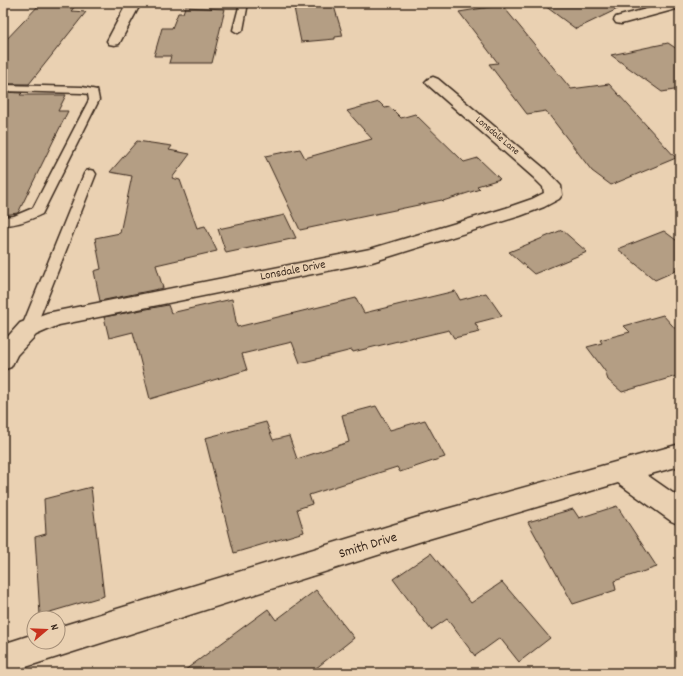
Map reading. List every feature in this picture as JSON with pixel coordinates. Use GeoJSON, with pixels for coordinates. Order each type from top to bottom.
{"type":"FeatureCollection","features":[{"type":"Feature","properties":{"kind":"street"},"geometry":{"type":"LineString","coordinates":[[114,41],[134,3]]}},
{"type":"Feature","properties":{"kind":"street"},"geometry":{"type":"LineString","coordinates":[[621,20],[680,4]]}},
{"type":"Feature","properties":{"kind":"street"},"geometry":{"type":"LineString","coordinates":[[662,9],[680,18]]}},
{"type":"Feature","properties":{"kind":"street","name":"Lonsdale Lane"},"geometry":{"type":"LineString","coordinates":[[433,82],[540,173],[552,186],[553,195]]}},
{"type":"Feature","properties":{"kind":"street","name":"Lonsdale Drive"},"geometry":{"type":"LineString","coordinates":[[28,329],[55,318],[372,255],[513,212],[538,203],[553,195]]}},
{"type":"Feature","properties":{"kind":"street"},"geometry":{"type":"LineString","coordinates":[[3,361],[9,350],[28,329]]}},
{"type":"Feature","properties":{"kind":"street","name":"Smith Drive"},"geometry":{"type":"LineString","coordinates":[[3,659],[355,549],[680,455]]}},
{"type":"Feature","properties":{"kind":"street"},"geometry":{"type":"LineString","coordinates":[[621,471],[680,513]]}},
{"type":"Feature","properties":{"kind":"lane"},"geometry":{"type":"LineString","coordinates":[[238,30],[244,3]]}},
{"type":"Feature","properties":{"kind":"lane"},"geometry":{"type":"LineString","coordinates":[[3,88],[82,90],[93,92],[94,100],[38,211],[8,222],[3,221]]}},
{"type":"Feature","properties":{"kind":"lane"},"geometry":{"type":"LineString","coordinates":[[28,329],[90,174]]}},
{"type":"Feature","properties":{"kind":"building"},"geometry":{"type":"Polygon","coordinates":[[[41,3],[76,5],[71,11],[86,12],[29,84],[3,84],[3,43],[41,3]]]}},
{"type":"Feature","properties":{"kind":"building"},"geometry":{"type":"Polygon","coordinates":[[[293,3],[333,3],[343,36],[335,37],[335,39],[301,42],[293,3]]]}},
{"type":"Feature","properties":{"kind":"building"},"geometry":{"type":"Polygon","coordinates":[[[541,3],[630,3],[576,29],[541,3]]]}},
{"type":"Feature","properties":{"kind":"building"},"geometry":{"type":"Polygon","coordinates":[[[502,5],[571,89],[609,84],[676,158],[611,185],[592,171],[546,111],[527,114],[489,64],[498,63],[459,12],[502,5]]]}},
{"type":"Feature","properties":{"kind":"building"},"geometry":{"type":"Polygon","coordinates":[[[185,7],[225,9],[212,63],[169,63],[171,56],[154,56],[162,28],[172,28],[178,13],[183,13],[185,7]]]}},
{"type":"Feature","properties":{"kind":"building"},"geometry":{"type":"Polygon","coordinates":[[[668,43],[680,51],[680,89],[662,92],[611,55],[668,43]]]}},
{"type":"Feature","properties":{"kind":"building"},"geometry":{"type":"Polygon","coordinates":[[[3,92],[22,93],[20,95],[66,95],[58,111],[68,111],[18,213],[3,215],[3,92]]]}},
{"type":"Feature","properties":{"kind":"building"},"geometry":{"type":"Polygon","coordinates":[[[379,102],[385,108],[390,107],[401,118],[415,114],[464,162],[478,158],[500,179],[477,186],[480,189],[443,201],[300,230],[265,156],[300,149],[305,158],[372,139],[347,111],[379,102]]]}},
{"type":"Feature","properties":{"kind":"building"},"geometry":{"type":"Polygon","coordinates":[[[137,141],[172,146],[169,150],[190,154],[172,178],[180,180],[197,228],[205,226],[217,251],[156,265],[163,288],[100,301],[94,271],[101,269],[95,238],[120,233],[132,176],[110,172],[137,141]]]}},
{"type":"Feature","properties":{"kind":"building"},"geometry":{"type":"Polygon","coordinates":[[[285,215],[296,238],[226,253],[218,229],[285,215]]]}},
{"type":"Feature","properties":{"kind":"building"},"geometry":{"type":"Polygon","coordinates":[[[562,230],[587,252],[534,274],[509,252],[562,230]]]}},
{"type":"Feature","properties":{"kind":"building"},"geometry":{"type":"Polygon","coordinates":[[[664,231],[680,243],[680,269],[655,280],[618,249],[664,231]]]}},
{"type":"Feature","properties":{"kind":"building"},"geometry":{"type":"Polygon","coordinates":[[[455,291],[460,300],[486,293],[502,316],[475,323],[480,332],[454,338],[449,330],[353,352],[352,350],[300,363],[292,342],[242,354],[247,370],[150,399],[133,332],[109,338],[104,317],[168,305],[171,313],[232,299],[237,327],[356,298],[364,313],[455,291]]]}},
{"type":"Feature","properties":{"kind":"building"},"geometry":{"type":"Polygon","coordinates":[[[663,315],[680,334],[680,375],[622,392],[608,380],[605,371],[587,347],[602,343],[600,340],[630,332],[624,326],[663,315]]]}},
{"type":"Feature","properties":{"kind":"building"},"geometry":{"type":"Polygon","coordinates":[[[376,406],[390,430],[425,420],[445,457],[400,472],[397,467],[309,495],[312,504],[297,509],[304,532],[234,553],[205,438],[266,422],[273,440],[289,436],[297,459],[349,442],[342,415],[376,406]]]}},
{"type":"Feature","properties":{"kind":"building"},"geometry":{"type":"Polygon","coordinates":[[[91,487],[104,596],[57,610],[40,610],[35,537],[46,534],[44,499],[91,487]]]}},
{"type":"Feature","properties":{"kind":"building"},"geometry":{"type":"Polygon","coordinates":[[[617,506],[657,567],[614,581],[616,590],[573,604],[528,522],[573,509],[579,518],[617,506]]]}},
{"type":"Feature","properties":{"kind":"building"},"geometry":{"type":"Polygon","coordinates":[[[431,553],[471,603],[502,582],[550,638],[519,662],[500,638],[475,656],[447,619],[431,630],[393,579],[431,553]]]}},
{"type":"Feature","properties":{"kind":"building"},"geometry":{"type":"Polygon","coordinates":[[[316,590],[354,638],[310,673],[181,673],[268,609],[276,620],[316,590]]]}}]}
